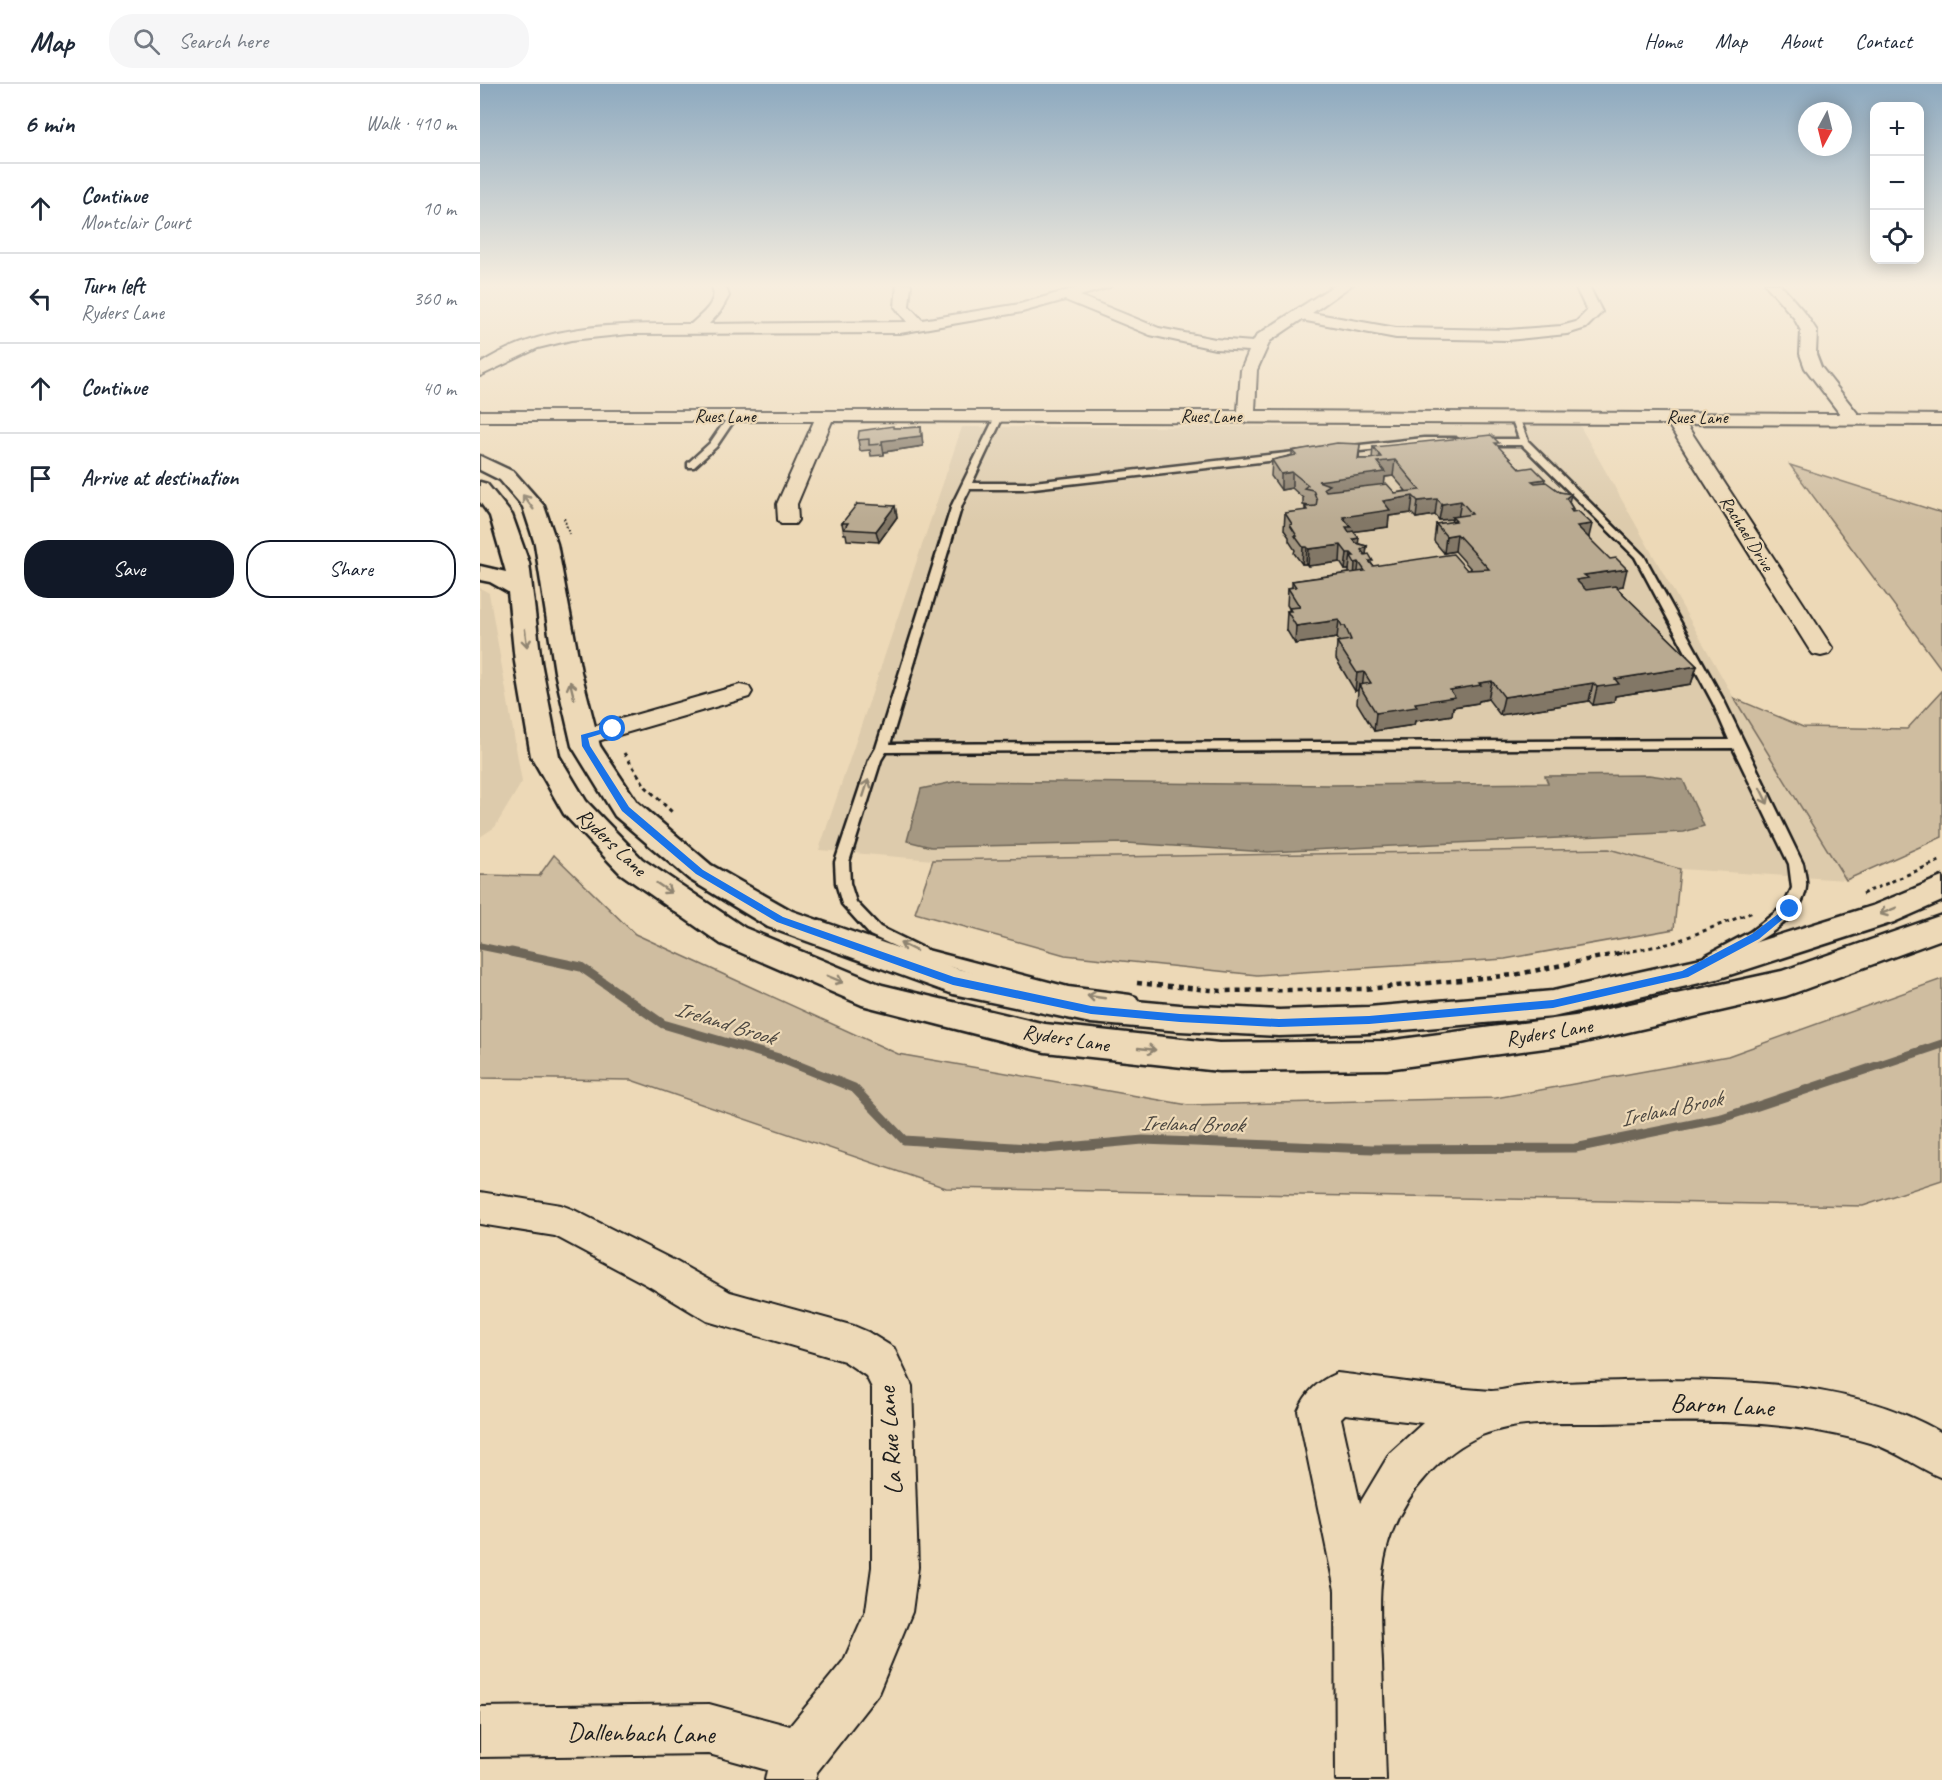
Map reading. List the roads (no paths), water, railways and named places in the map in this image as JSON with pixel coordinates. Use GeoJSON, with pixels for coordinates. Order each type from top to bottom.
{"type":"FeatureCollection","features":[{"type":"Feature","properties":{"kind":"main road","name":"Ryders Lane"},"geometry":{"type":"LineString","coordinates":[[480,462],[507,476],[533,506],[546,544],[568,672],[586,746],[626,809],[700,872],[780,920],[953,981],[1091,1010],[1180,1018],[1279,1023],[1369,1020],[1553,1004],[1717,967],[1883,914],[1942,888]]}},
{"type":"Feature","properties":{"kind":"main road","name":"Ryders Lane"},"geometry":{"type":"LineString","coordinates":[[480,488],[501,515],[517,563],[528,662],[545,756],[574,807],[631,866],[733,936],[874,996],[1045,1038],[1219,1057],[1387,1055],[1575,1030],[1786,983],[1942,927]]}},
{"type":"Feature","properties":{"kind":"main road"},"geometry":{"type":"LineString","coordinates":[[480,564],[509,539]]}},
{"type":"Feature","properties":{"kind":"main road"},"geometry":{"type":"LineString","coordinates":[[480,573],[498,577],[520,589]]}},
{"type":"Feature","properties":{"kind":"street"},"geometry":{"type":"LineString","coordinates":[[480,371],[495,363]]}},
{"type":"Feature","properties":{"kind":"street"},"geometry":{"type":"LineString","coordinates":[[1246,416],[1249,370],[1252,363]]}},
{"type":"Feature","properties":{"kind":"street"},"geometry":{"type":"LineString","coordinates":[[1811,363],[1852,418]]}},
{"type":"Feature","properties":{"kind":"street","name":"Rues Lane"},"geometry":{"type":"LineString","coordinates":[[480,416],[1673,417],[1942,420]]}},
{"type":"Feature","properties":{"kind":"street"},"geometry":{"type":"LineString","coordinates":[[788,520],[787,504],[825,416]]}},
{"type":"Feature","properties":{"kind":"street","name":"Rachael Drive"},"geometry":{"type":"LineString","coordinates":[[1673,417],[1821,650]]}},
{"type":"Feature","properties":{"kind":"street"},"geometry":{"type":"LineString","coordinates":[[584,737],[740,692]]}},
{"type":"Feature","properties":{"kind":"street","name":"La Rue Lane"},"geometry":{"type":"LineString","coordinates":[[480,1208],[561,1221],[661,1273],[721,1308],[854,1345],[880,1362],[892,1386],[895,1567],[889,1612],[861,1677],[795,1767]]}},
{"type":"Feature","properties":{"kind":"street","name":"Baron Lane"},"geometry":{"type":"LineString","coordinates":[[1357,1596],[1319,1411],[1337,1393],[1494,1411]]}},
{"type":"Feature","properties":{"kind":"street","name":"Baron Lane"},"geometry":{"type":"LineString","coordinates":[[1361,1780],[1357,1596],[1362,1562],[1376,1517],[1398,1478],[1427,1446],[1462,1423],[1494,1411],[1543,1404],[1703,1400],[1804,1410],[1872,1423],[1929,1446],[1942,1457]]}},
{"type":"Feature","properties":{"kind":"street","name":"Dallenbach Lane"},"geometry":{"type":"LineString","coordinates":[[480,1732],[709,1729],[795,1767]]}},
{"type":"Feature","properties":{"kind":"lane"},"geometry":{"type":"LineString","coordinates":[[691,465],[713,445],[733,416]]}},
{"type":"Feature","properties":{"kind":"lane"},"geometry":{"type":"LineString","coordinates":[[999,417],[957,505],[882,748],[875,760],[842,862],[843,883],[849,904],[875,931],[922,954],[1068,993],[1279,1023]]}},
{"type":"Feature","properties":{"kind":"lane"},"geometry":{"type":"LineString","coordinates":[[1515,417],[1524,442],[1639,556],[1719,703],[1796,864],[1799,888],[1790,909],[1755,936],[1684,974]]}},
{"type":"Feature","properties":{"kind":"lane"},"geometry":{"type":"LineString","coordinates":[[1330,451],[1424,441],[1524,442]]}},
{"type":"Feature","properties":{"kind":"lane"},"geometry":{"type":"LineString","coordinates":[[966,486],[1025,486],[1318,453]]}},
{"type":"Feature","properties":{"kind":"lane"},"geometry":{"type":"LineString","coordinates":[[882,748],[1737,744]]}},
{"type":"Feature","properties":{"kind":"waterway","name":"Ireland Brook"},"geometry":{"type":"LineString","coordinates":[[480,946],[518,954]]}},
{"type":"Feature","properties":{"kind":"waterway","name":"Ireland Brook"},"geometry":{"type":"LineString","coordinates":[[511,952],[581,967],[663,1024],[782,1059],[854,1088],[904,1140],[1045,1149],[1143,1140],[1372,1149],[1575,1148],[1722,1118],[1942,1044]]}}]}
